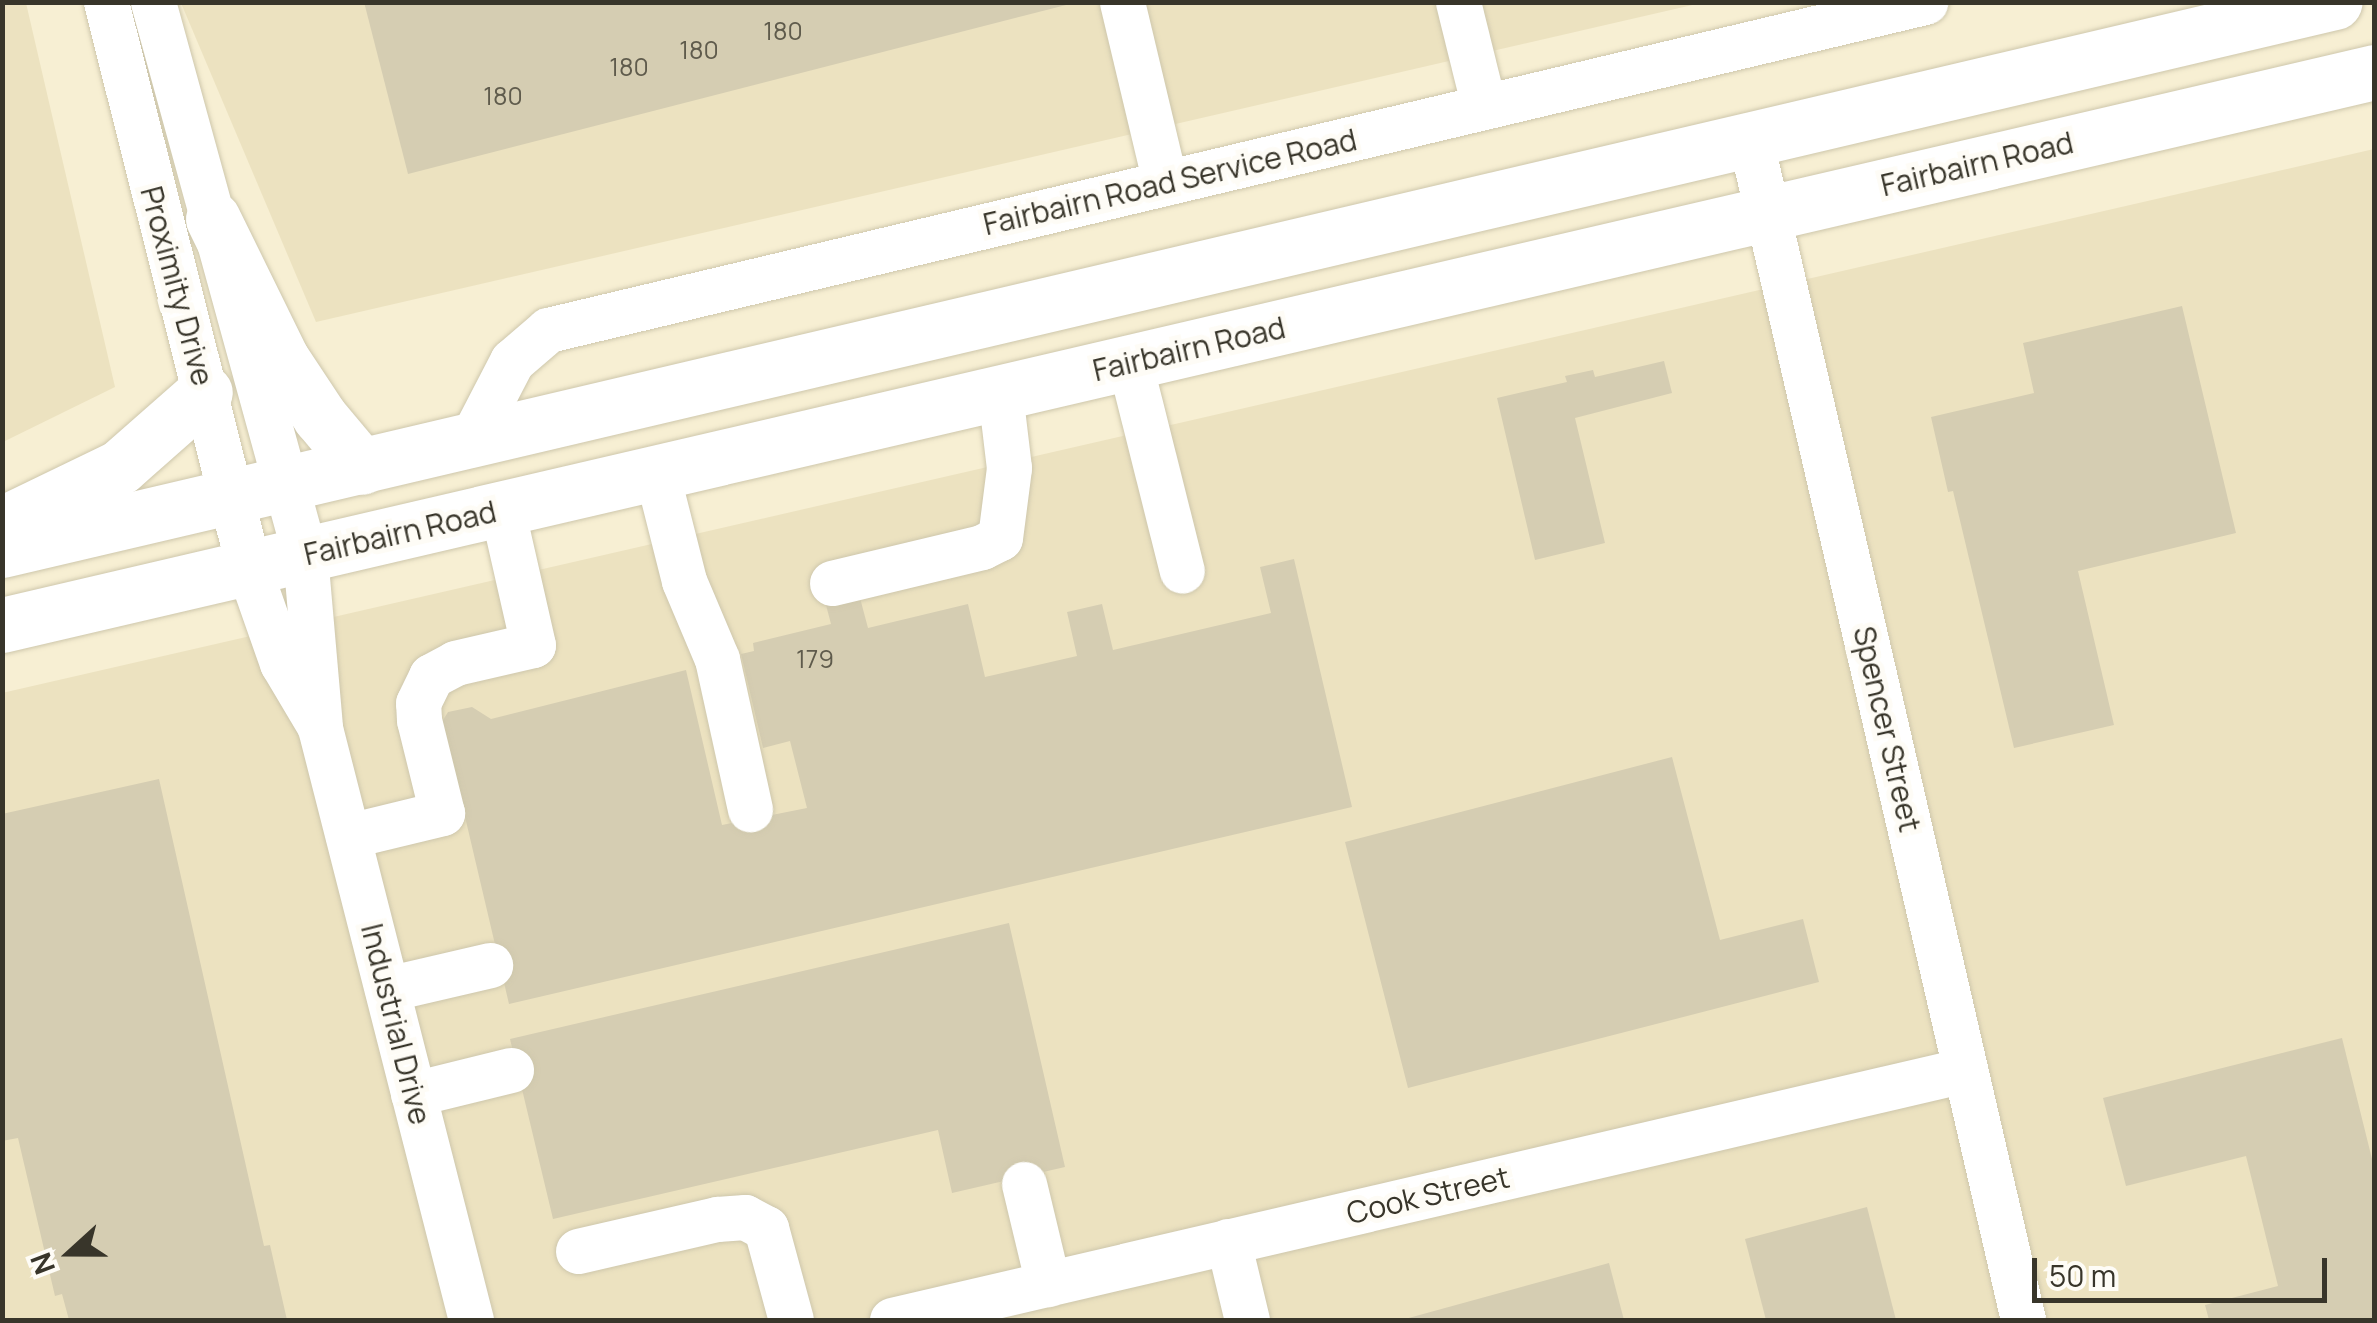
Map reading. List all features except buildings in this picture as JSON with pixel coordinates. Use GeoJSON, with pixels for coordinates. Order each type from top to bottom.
{"type":"FeatureCollection","features":[{"type":"Feature","properties":{"kind":"main road"},"geometry":{"type":"LineString","coordinates":[[2,550],[2334,2]]}},
{"type":"Feature","properties":{"kind":"main road","name":"Fairbairn Road"},"geometry":{"type":"LineString","coordinates":[[2,626],[2374,72]]}},
{"type":"Feature","properties":{"kind":"main road"},"geometry":{"type":"LineString","coordinates":[[213,219],[282,358],[320,417],[362,467]]}},
{"type":"Feature","properties":{"kind":"main road"},"geometry":{"type":"LineString","coordinates":[[2,524],[120,466],[204,392]]}},
{"type":"Feature","properties":{"kind":"street","name":"Proximity Drive"},"geometry":{"type":"LineString","coordinates":[[106,2],[250,569]]}},
{"type":"Feature","properties":{"kind":"street","name":"Proximity Drive"},"geometry":{"type":"LineString","coordinates":[[153,2],[305,555]]}},
{"type":"Feature","properties":{"kind":"street"},"geometry":{"type":"LineString","coordinates":[[1122,2],[1165,183]]}},
{"type":"Feature","properties":{"kind":"street"},"geometry":{"type":"LineString","coordinates":[[1458,2],[1484,107]]}},
{"type":"Feature","properties":{"kind":"street","name":"Fairbairn Road Service Road"},"geometry":{"type":"LineString","coordinates":[[471,440],[512,361],[548,330],[1925,2]]}},
{"type":"Feature","properties":{"kind":"street","name":"Spencer Street"},"geometry":{"type":"LineString","coordinates":[[1750,138],[2024,1320]]}},
{"type":"Feature","properties":{"kind":"street"},"geometry":{"type":"LineString","coordinates":[[1130,364],[1182,571]]}},
{"type":"Feature","properties":{"kind":"street"},"geometry":{"type":"LineString","coordinates":[[832,583],[982,548],[1000,538],[1009,468],[1000,392]]}},
{"type":"Feature","properties":{"kind":"street"},"geometry":{"type":"LineString","coordinates":[[658,474],[684,581],[717,660],[750,809]]}},
{"type":"Feature","properties":{"kind":"street"},"geometry":{"type":"LineString","coordinates":[[348,836],[442,813],[419,720],[418,703],[431,676],[455,663],[534,645],[502,509]]}},
{"type":"Feature","properties":{"kind":"street","name":"Industrial Drive"},"geometry":{"type":"LineString","coordinates":[[305,555],[320,728],[470,1320]]}},
{"type":"Feature","properties":{"kind":"street","name":"Industrial Drive"},"geometry":{"type":"LineString","coordinates":[[250,569],[282,664],[320,728]]}},
{"type":"Feature","properties":{"kind":"street"},"geometry":{"type":"LineString","coordinates":[[387,989],[490,964]]}},
{"type":"Feature","properties":{"kind":"street"},"geometry":{"type":"LineString","coordinates":[[413,1094],[511,1070]]}},
{"type":"Feature","properties":{"kind":"street","name":"Cook Street"},"geometry":{"type":"LineString","coordinates":[[892,1320],[1965,1070]]}},
{"type":"Feature","properties":{"kind":"street"},"geometry":{"type":"LineString","coordinates":[[1024,1184],[1048,1284]]}},
{"type":"Feature","properties":{"kind":"street"},"geometry":{"type":"LineString","coordinates":[[578,1251],[718,1219],[745,1217],[766,1228],[790,1320]]}},
{"type":"Feature","properties":{"kind":"street"},"geometry":{"type":"LineString","coordinates":[[1228,1241],[1247,1320]]}},
{"type":"Feature","properties":{"kind":"shaded area"},"geometry":{"type":"Polygon","coordinates":[[[3,2],[26,3],[115,387],[3,442],[3,2]]]}},
{"type":"Feature","properties":{"kind":"shaded area"},"geometry":{"type":"Polygon","coordinates":[[[181,3],[1701,3],[316,322],[181,3]]]}},
{"type":"Feature","properties":{"kind":"shaded area"},"geometry":{"type":"Polygon","coordinates":[[[2374,149],[2374,1320],[3,1320],[2,693],[2374,149]]]}}]}
